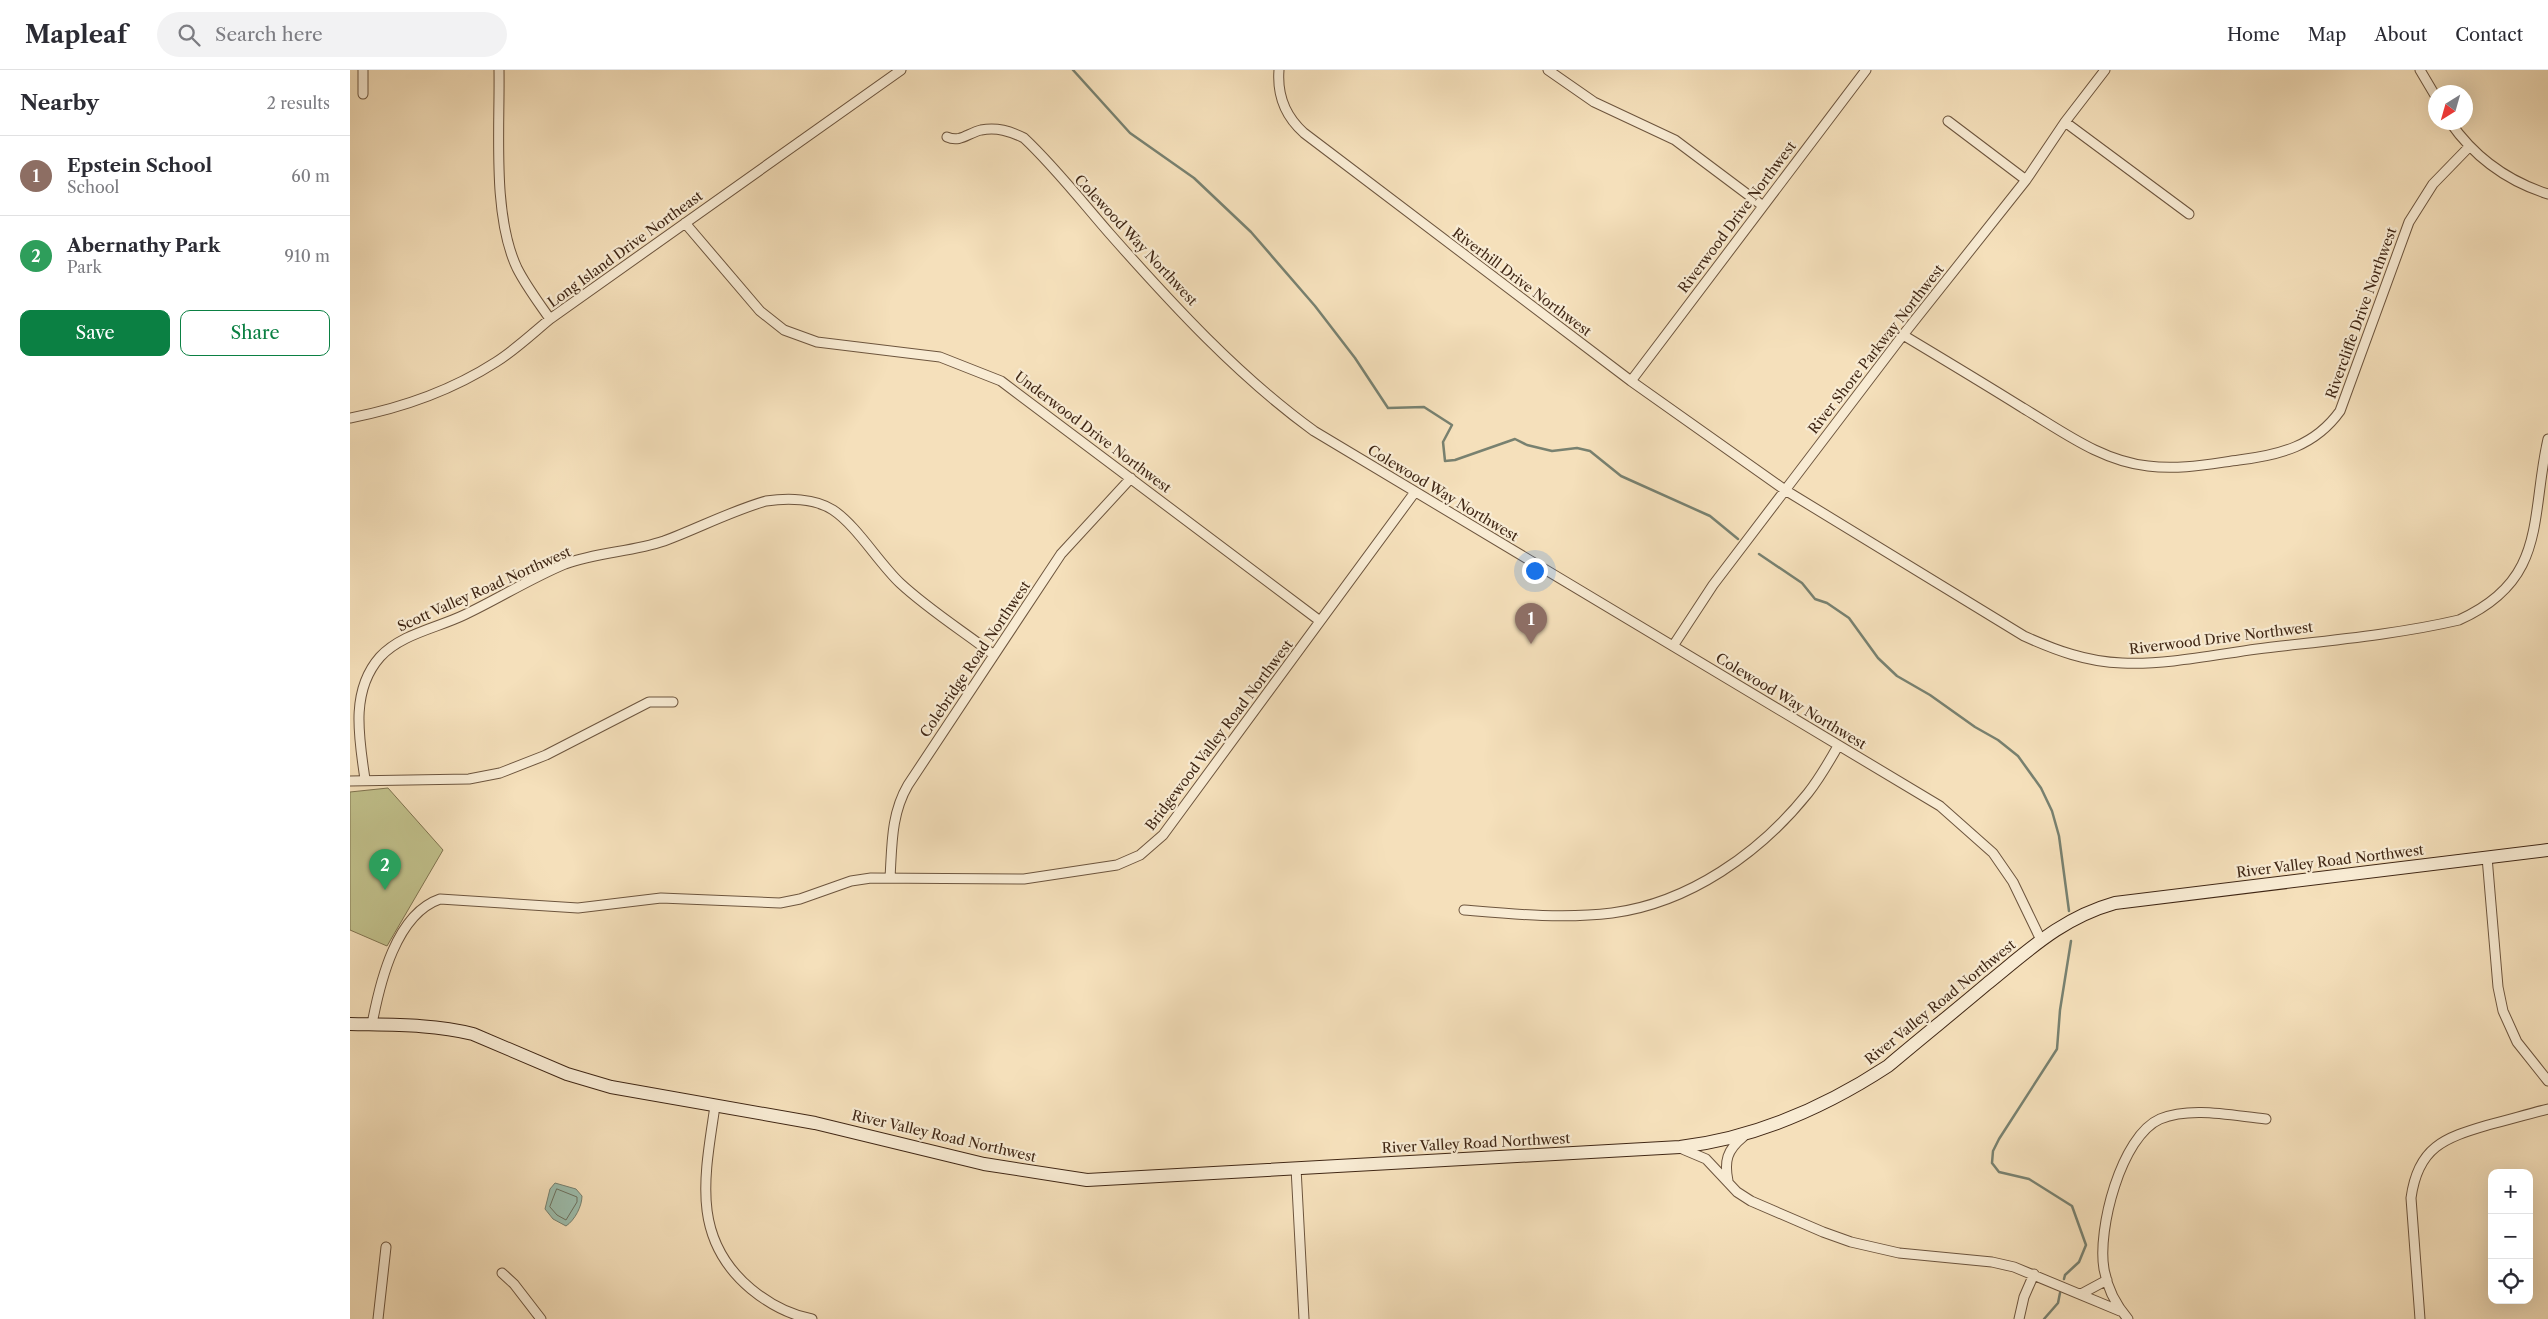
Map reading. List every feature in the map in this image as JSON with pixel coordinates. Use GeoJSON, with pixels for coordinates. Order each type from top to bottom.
{"type":"FeatureCollection","features":[{"type":"Feature","properties":{"kind":"street"},"geometry":{"type":"LineString","coordinates":[[363,70],[364,94]]}},
{"type":"Feature","properties":{"kind":"street"},"geometry":{"type":"LineString","coordinates":[[499,70],[501,197],[507,240],[517,267],[550,319]]}},
{"type":"Feature","properties":{"kind":"street","name":"Long Island Drive Northeast"},"geometry":{"type":"LineString","coordinates":[[350,418],[381,412],[418,401],[465,381],[498,361],[550,319],[901,70]]}},
{"type":"Feature","properties":{"kind":"street","name":"Riverhill Drive Northwest"},"geometry":{"type":"LineString","coordinates":[[1279,70],[1278,83],[1283,106],[1288,116],[1304,133],[1631,381],[1784,490]]}},
{"type":"Feature","properties":{"kind":"street"},"geometry":{"type":"LineString","coordinates":[[1548,70],[1594,102],[1675,140],[1763,206]]}},
{"type":"Feature","properties":{"kind":"street","name":"Riverwood Drive Northwest"},"geometry":{"type":"LineString","coordinates":[[1631,381],[1866,70]]}},
{"type":"Feature","properties":{"kind":"street","name":"River Shore Parkway Northwest"},"geometry":{"type":"LineString","coordinates":[[1673,646],[1713,585],[1784,490],[1903,335],[2026,180],[2065,122],[2105,70]]}},
{"type":"Feature","properties":{"kind":"street"},"geometry":{"type":"LineString","coordinates":[[2420,70],[2429,85]]}},
{"type":"Feature","properties":{"kind":"street"},"geometry":{"type":"LineString","coordinates":[[1948,120],[2026,180]]}},
{"type":"Feature","properties":{"kind":"street"},"geometry":{"type":"LineString","coordinates":[[2065,122],[2189,214]]}},
{"type":"Feature","properties":{"kind":"street","name":"Colewood Way Northwest"},"geometry":{"type":"LineString","coordinates":[[947,137],[959,140],[979,131],[995,128],[1010,131],[1024,138],[1147,275],[1258,388],[1314,431],[1940,806],[1993,853],[2013,882],[2041,940]]}},
{"type":"Feature","properties":{"kind":"street"},"geometry":{"type":"LineString","coordinates":[[2456,130],[2469,147],[2507,177],[2548,194]]}},
{"type":"Feature","properties":{"kind":"street","name":"Rivercliffe Drive Northwest"},"geometry":{"type":"LineString","coordinates":[[1903,335],[2086,446],[2121,461],[2147,466],[2177,468],[2259,458],[2294,449],[2320,435],[2340,411],[2409,222],[2433,184],[2469,147]]}},
{"type":"Feature","properties":{"kind":"street","name":"Underwood Drive Northwest"},"geometry":{"type":"LineString","coordinates":[[685,223],[760,311],[784,330],[817,342],[940,357],[987,375],[1014,390],[1320,621]]}},
{"type":"Feature","properties":{"kind":"street","name":"Riverwood Drive Northwest"},"geometry":{"type":"LineString","coordinates":[[1784,490],[2024,636],[2056,650],[2090,660],[2121,663],[2151,662],[2442,624],[2480,610],[2516,577],[2528,555],[2533,536],[2548,438]]}},
{"type":"Feature","properties":{"kind":"street","name":"Colebridge Road Northwest"},"geometry":{"type":"LineString","coordinates":[[890,878],[893,823],[901,796],[1061,554],[1131,478]]}},
{"type":"Feature","properties":{"kind":"street","name":"Bridgewood Valley Road Northwest"},"geometry":{"type":"LineString","coordinates":[[372,1024],[380,981],[396,947],[415,913],[427,904],[440,899],[578,908],[661,898],[780,903],[800,899],[851,880],[890,878],[1024,879],[1117,865],[1140,856],[1163,835],[1415,492]]}},
{"type":"Feature","properties":{"kind":"street","name":"Scott Valley Road Northwest"},"geometry":{"type":"LineString","coordinates":[[365,780],[357,730],[360,700],[372,668],[380,656],[394,645],[464,615],[565,565],[599,554],[663,541],[766,501],[781,499],[812,502],[834,510],[846,521],[901,584],[994,655]]}},
{"type":"Feature","properties":{"kind":"street"},"geometry":{"type":"LineString","coordinates":[[350,781],[469,779],[500,773],[546,755],[648,702],[673,702]]}},
{"type":"Feature","properties":{"kind":"street"},"geometry":{"type":"LineString","coordinates":[[1464,910],[1513,914],[1591,914],[1632,909],[1675,896],[1723,869],[1772,832],[1809,792],[1838,746]]}},
{"type":"Feature","properties":{"kind":"street","name":"River Valley Road Northwest"},"geometry":{"type":"LineString","coordinates":[[350,1024],[406,1024],[457,1030],[473,1034],[567,1074],[627,1091],[815,1123],[984,1164],[1087,1180],[1680,1148],[1742,1137],[1816,1107],[1865,1081],[1888,1066],[2041,940],[2076,917],[2115,903],[2548,850]]}},
{"type":"Feature","properties":{"kind":"street"},"geometry":{"type":"LineString","coordinates":[[2487,857],[2498,987],[2504,1011],[2517,1042],[2548,1082]]}},
{"type":"Feature","properties":{"kind":"street"},"geometry":{"type":"LineString","coordinates":[[715,1106],[704,1191],[709,1225],[716,1245],[738,1278],[761,1297],[787,1311],[812,1319]]}},
{"type":"Feature","properties":{"kind":"street"},"geometry":{"type":"LineString","coordinates":[[2420,1319],[2411,1198],[2414,1181],[2421,1163],[2435,1146],[2454,1135],[2548,1109]]}},
{"type":"Feature","properties":{"kind":"street"},"geometry":{"type":"LineString","coordinates":[[2120,1311],[2104,1268],[2103,1241],[2109,1208],[2127,1156],[2145,1130],[2160,1119],[2175,1115],[2199,1113],[2266,1119]]}},
{"type":"Feature","properties":{"kind":"street"},"geometry":{"type":"LineString","coordinates":[[1728,1182],[1725,1166],[1727,1156],[1732,1146],[1742,1137]]}},
{"type":"Feature","properties":{"kind":"street"},"geometry":{"type":"LineString","coordinates":[[1680,1148],[1706,1159],[1737,1192],[1751,1201],[1851,1242],[1899,1253],[1992,1262],[2034,1274],[2120,1311],[2128,1319]]}},
{"type":"Feature","properties":{"kind":"street"},"geometry":{"type":"LineString","coordinates":[[1296,1168],[1304,1319]]}},
{"type":"Feature","properties":{"kind":"street"},"geometry":{"type":"LineString","coordinates":[[378,1319],[386,1247]]}},
{"type":"Feature","properties":{"kind":"street"},"geometry":{"type":"LineString","coordinates":[[502,1273],[514,1284],[541,1319]]}},
{"type":"Feature","properties":{"kind":"street"},"geometry":{"type":"LineString","coordinates":[[2019,1319],[2024,1298],[2034,1274]]}},
{"type":"Feature","properties":{"kind":"street"},"geometry":{"type":"LineString","coordinates":[[2081,1294],[2107,1280]]}},
{"type":"Feature","properties":{"kind":"green space"},"geometry":{"type":"Polygon","coordinates":[[[388,788],[443,850],[387,946],[350,930],[350,792],[388,788]]]}},
{"type":"Feature","properties":{"kind":"water"},"geometry":{"type":"Polygon","coordinates":[[[555,1183],[576,1189],[582,1196],[577,1212],[566,1226],[553,1219],[545,1209],[550,1189],[555,1183]]]}},
{"type":"Feature","properties":{"kind":"waterway"},"geometry":{"type":"LineString","coordinates":[[1073,70],[1130,133],[1194,178],[1251,232],[1315,306],[1355,358],[1388,408],[1424,407],[1452,425],[1443,442],[1445,461],[1455,460],[1515,439],[1527,445],[1552,451],[1577,448],[1590,451],[1621,476],[1710,516],[1738,539]]}},
{"type":"Feature","properties":{"kind":"waterway"},"geometry":{"type":"LineString","coordinates":[[1759,554],[1802,583],[1815,599],[1827,603],[1849,618],[1878,658],[1897,676],[1930,695],[1975,727],[1998,740],[2018,756],[2041,788],[2052,811],[2059,836],[2069,911]]}},
{"type":"Feature","properties":{"kind":"waterway"},"geometry":{"type":"LineString","coordinates":[[2064,1279],[2065,1275],[2079,1262],[2086,1245],[2072,1206],[2029,1179],[1999,1172],[1992,1163],[1993,1151],[1999,1139],[2057,1049],[2060,1010],[2071,941]]}},
{"type":"Feature","properties":{"kind":"waterway"},"geometry":{"type":"LineString","coordinates":[[2044,1319],[2058,1303],[2060,1293]]}},
{"type":"Feature","properties":{"kind":"place","name":"Epstein School"},"geometry":{"type":"Point","coordinates":[1531,644]}},
{"type":"Feature","properties":{"kind":"place","name":"Abernathy Park"},"geometry":{"type":"Point","coordinates":[385,890]}}]}
